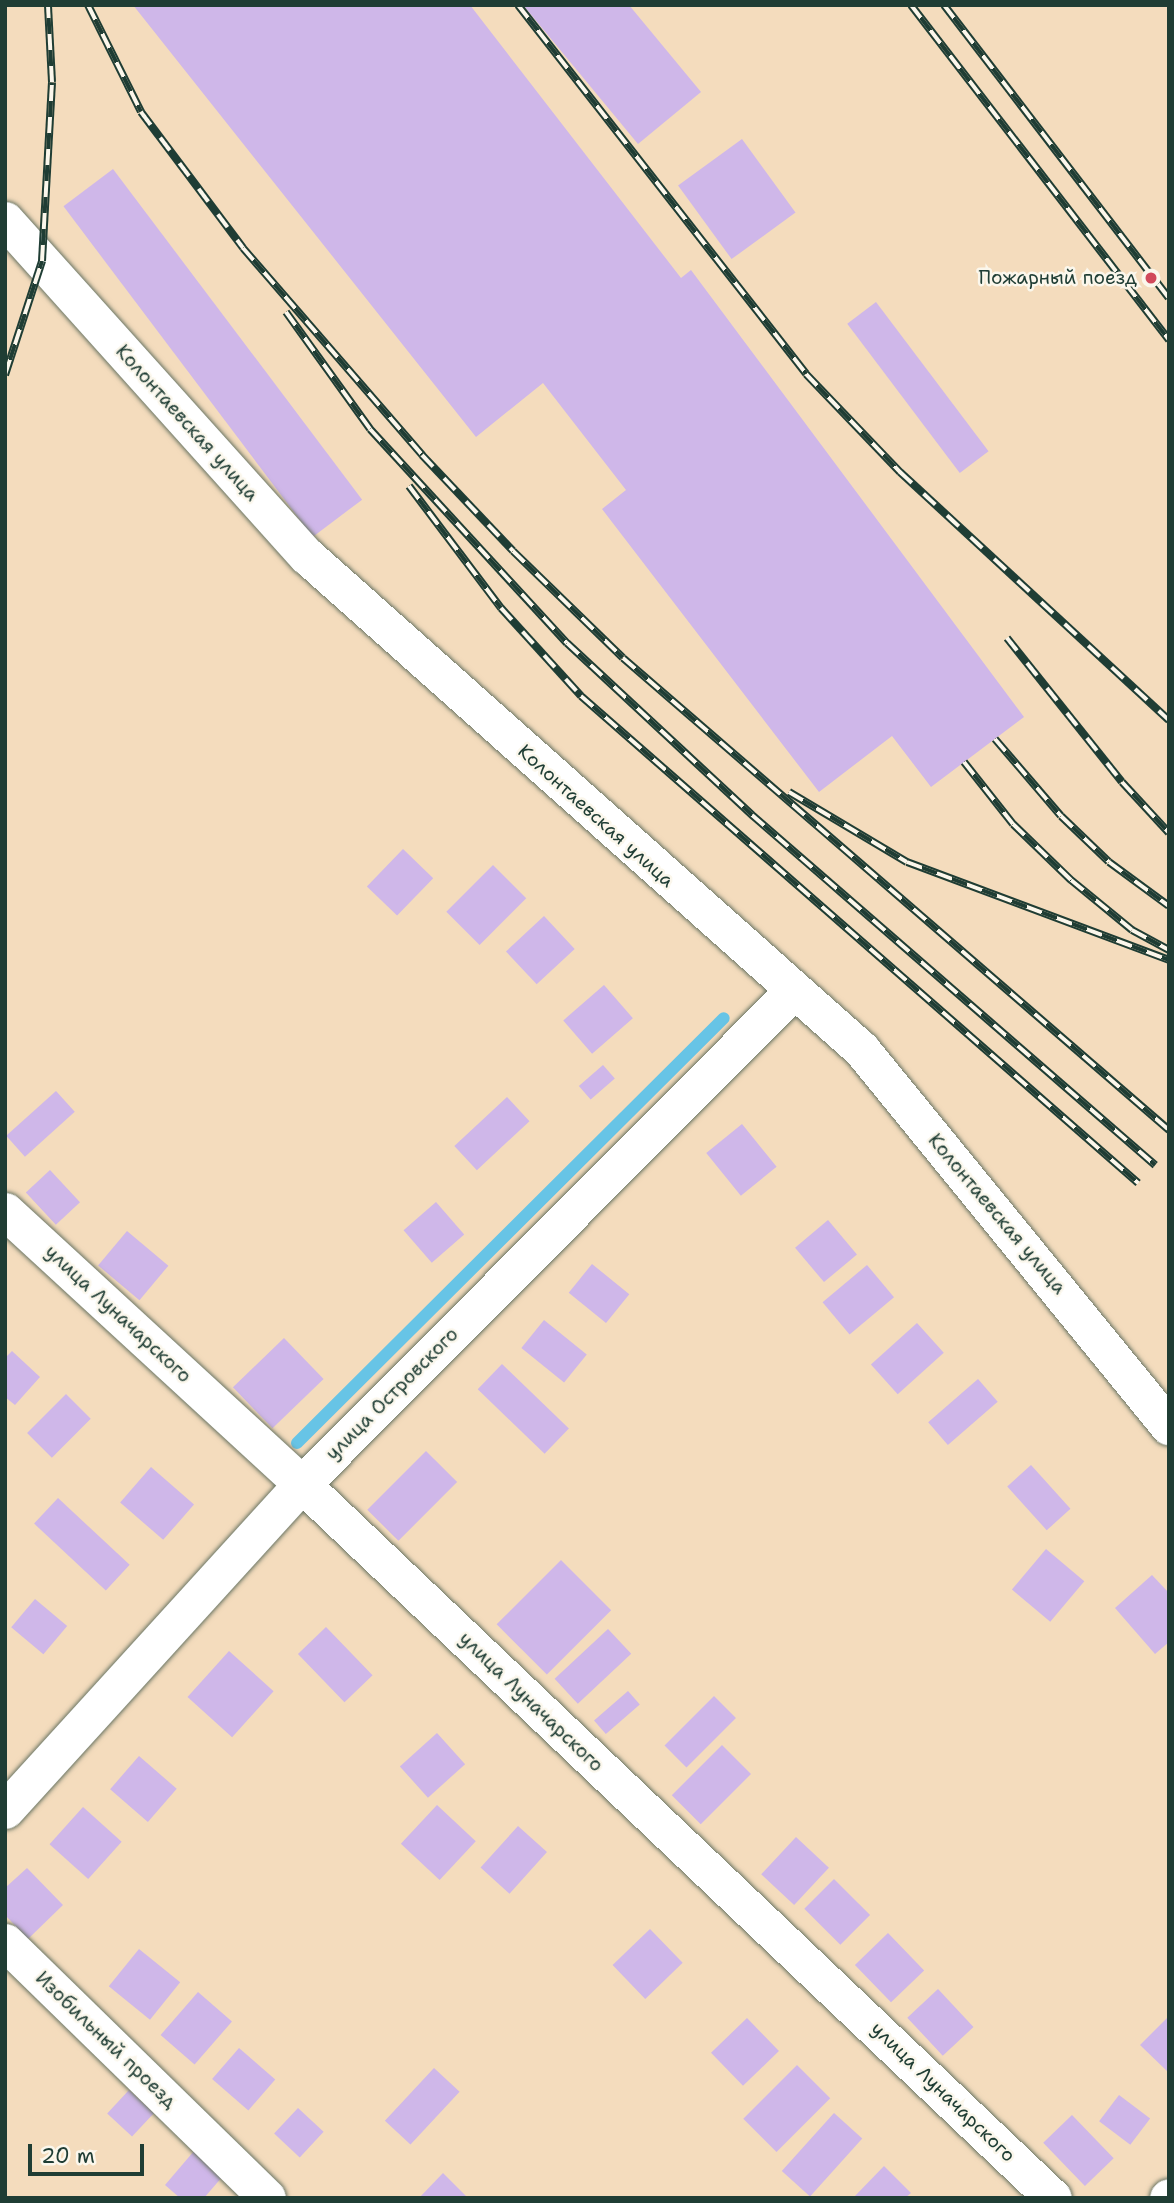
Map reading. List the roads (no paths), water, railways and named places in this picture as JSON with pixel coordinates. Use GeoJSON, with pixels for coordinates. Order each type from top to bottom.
{"type":"FeatureCollection","features":[{"type":"Feature","properties":{"kind":"street","name":"Колонтаевская улица"},"geometry":{"type":"LineString","coordinates":[[5,220],[307,556],[792,992],[861,1049],[1169,1426]]}},
{"type":"Feature","properties":{"kind":"street","name":"улица Островского"},"geometry":{"type":"LineString","coordinates":[[5,1810],[302,1484],[792,992]]}},
{"type":"Feature","properties":{"kind":"street","name":"улица Луначарского"},"geometry":{"type":"LineString","coordinates":[[5,1211],[302,1484],[1053,2198]]}},
{"type":"Feature","properties":{"kind":"street","name":"Изобильный проезд"},"geometry":{"type":"LineString","coordinates":[[5,1942],[267,2198]]}},
{"type":"Feature","properties":{"kind":"waterway"},"geometry":{"type":"LineString","coordinates":[[297,1443],[724,1018]]}},
{"type":"Feature","properties":{"kind":"railway"},"geometry":{"type":"LineString","coordinates":[[5,375],[42,261],[52,82],[48,5]]}},
{"type":"Feature","properties":{"kind":"railway"},"geometry":{"type":"LineString","coordinates":[[88,5],[141,112],[243,248],[422,455],[513,551],[623,658],[1169,1130]]}},
{"type":"Feature","properties":{"kind":"railway"},"geometry":{"type":"LineString","coordinates":[[518,5],[806,374],[900,472],[1169,720]]}},
{"type":"Feature","properties":{"kind":"railway"},"geometry":{"type":"LineString","coordinates":[[911,5],[1169,340]]}},
{"type":"Feature","properties":{"kind":"railway"},"geometry":{"type":"LineString","coordinates":[[944,5],[1169,298]]}},
{"type":"Feature","properties":{"kind":"railway"},"geometry":{"type":"LineString","coordinates":[[286,312],[370,429],[567,643],[752,815],[1155,1165]]}},
{"type":"Feature","properties":{"kind":"railway"},"geometry":{"type":"LineString","coordinates":[[409,486],[501,608],[581,696],[1138,1183]]}},
{"type":"Feature","properties":{"kind":"railway"},"geometry":{"type":"LineString","coordinates":[[1007,638],[1122,782],[1169,833]]}},
{"type":"Feature","properties":{"kind":"railway"},"geometry":{"type":"LineString","coordinates":[[995,739],[1061,816],[1109,862],[1169,906]]}},
{"type":"Feature","properties":{"kind":"railway"},"geometry":{"type":"LineString","coordinates":[[964,762],[1013,824],[1071,880],[1132,930],[1169,950]]}},
{"type":"Feature","properties":{"kind":"railway"},"geometry":{"type":"LineString","coordinates":[[789,792],[907,862],[1169,960]]}},
{"type":"Feature","properties":{"kind":"place","name":"Пожарный поезд"},"geometry":{"type":"Point","coordinates":[1151,278]}}]}
